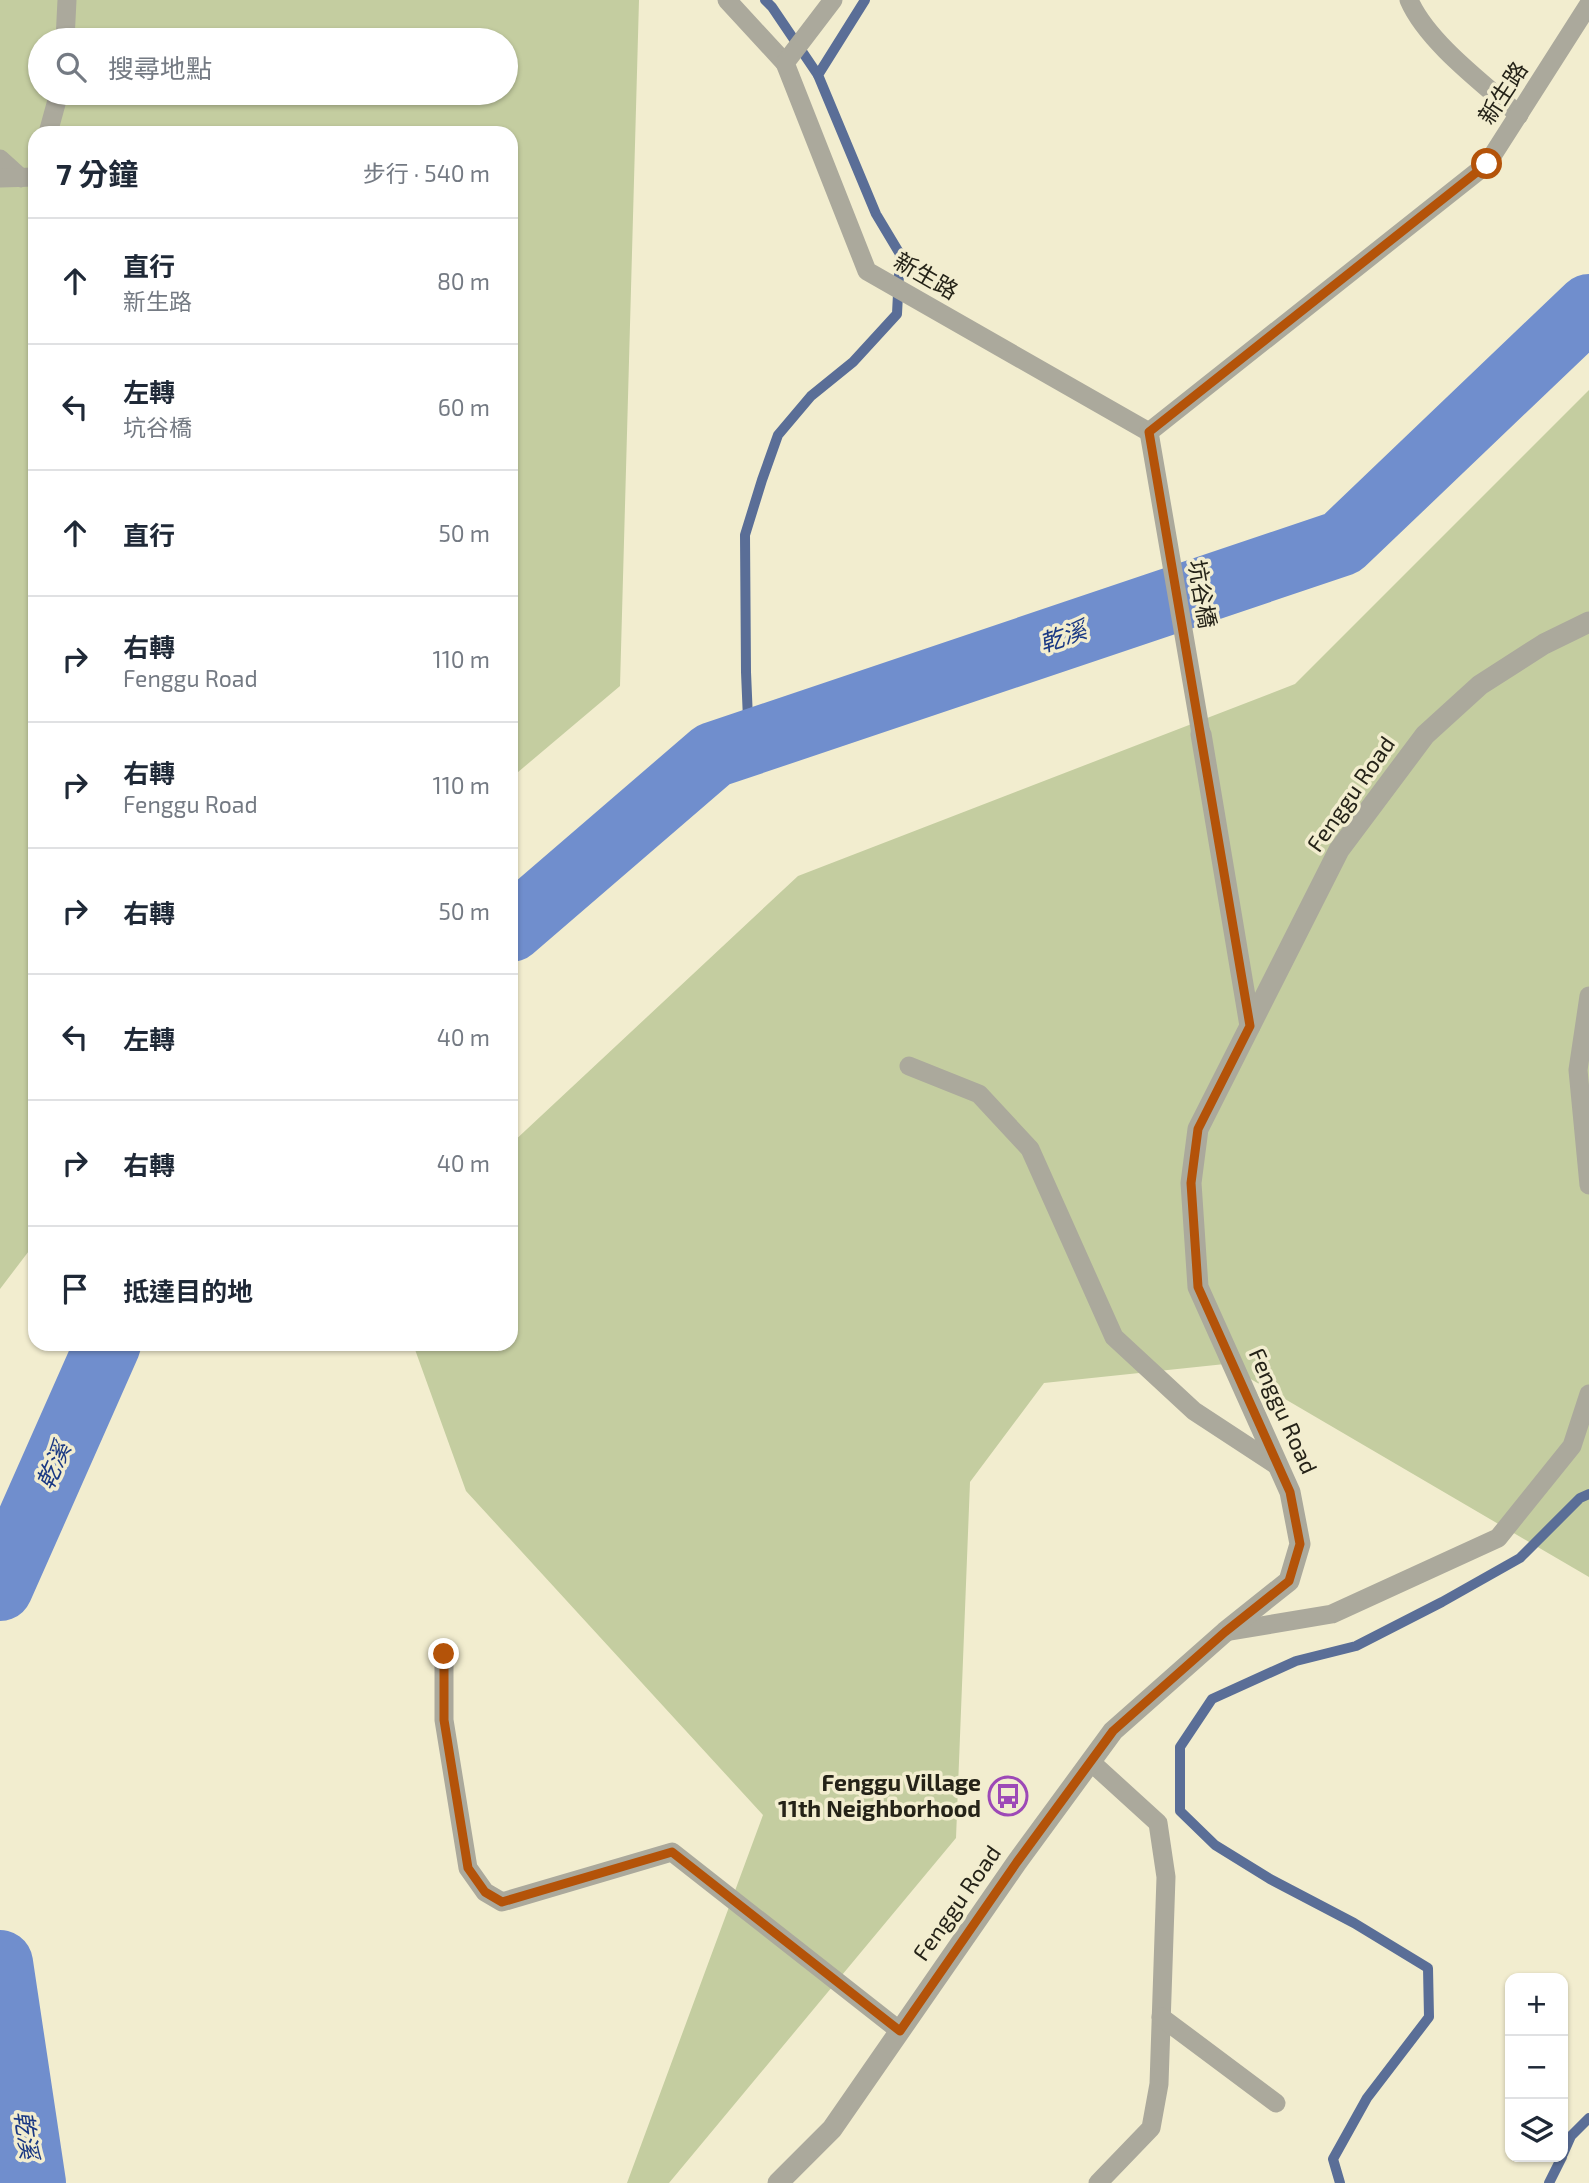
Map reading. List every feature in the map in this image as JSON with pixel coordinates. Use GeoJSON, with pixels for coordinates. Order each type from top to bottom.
{"type":"FeatureCollection","features":[{"type":"Feature","properties":{"kind":"street","name":"Fenggu Road"},"geometry":{"type":"LineString","coordinates":[[778,2183],[832,2129],[1017,1862],[1113,1731],[1225,1632],[1289,1581],[1300,1544],[1290,1492],[1198,1287],[1191,1183],[1198,1129],[1339,850],[1426,735],[1480,685],[1544,644],[1589,622]]}},
{"type":"Feature","properties":{"kind":"street"},"geometry":{"type":"LineString","coordinates":[[1201,734],[1250,1026]]}},
{"type":"Feature","properties":{"kind":"lane"},"geometry":{"type":"LineString","coordinates":[[66,28],[67,0]]}},
{"type":"Feature","properties":{"kind":"lane"},"geometry":{"type":"LineString","coordinates":[[727,0],[786,62],[833,0]]}},
{"type":"Feature","properties":{"kind":"lane"},"geometry":{"type":"LineString","coordinates":[[1409,0],[1417,18],[1463,66],[1519,115]]}},
{"type":"Feature","properties":{"kind":"lane","name":"新生路"},"geometry":{"type":"LineString","coordinates":[[786,62],[867,271],[1149,432],[1487,164],[1589,4]]}},
{"type":"Feature","properties":{"kind":"lane"},"geometry":{"type":"LineString","coordinates":[[50,126],[55,105]]}},
{"type":"Feature","properties":{"kind":"lane"},"geometry":{"type":"LineString","coordinates":[[0,159],[28,177]]}},
{"type":"Feature","properties":{"kind":"lane"},"geometry":{"type":"LineString","coordinates":[[0,178],[28,177]]}},
{"type":"Feature","properties":{"kind":"lane","name":"坑谷橋"},"geometry":{"type":"LineString","coordinates":[[1149,432],[1201,734]]}},
{"type":"Feature","properties":{"kind":"lane"},"geometry":{"type":"LineString","coordinates":[[1589,996],[1578,1070],[1589,1185]]}},
{"type":"Feature","properties":{"kind":"lane"},"geometry":{"type":"LineString","coordinates":[[909,1066],[979,1094],[1030,1149],[1114,1337],[1194,1411],[1278,1466]]}},
{"type":"Feature","properties":{"kind":"lane"},"geometry":{"type":"LineString","coordinates":[[1225,1632],[1332,1614],[1498,1538],[1572,1446],[1589,1394]]}},
{"type":"Feature","properties":{"kind":"lane"},"geometry":{"type":"LineString","coordinates":[[444,1654],[444,1720],[468,1868],[485,1892],[502,1902],[672,1852],[900,2031]]}},
{"type":"Feature","properties":{"kind":"lane"},"geometry":{"type":"LineString","coordinates":[[1091,1762],[1158,1823],[1166,1877],[1159,2084],[1151,2128],[1098,2183]]}},
{"type":"Feature","properties":{"kind":"lane"},"geometry":{"type":"LineString","coordinates":[[1161,2017],[1276,2103]]}},
{"type":"Feature","properties":{"kind":"green space"},"geometry":{"type":"Polygon","coordinates":[[[0,0],[639,0],[620,686],[518,772],[518,126],[28,126],[28,1252],[0,1289],[0,0]]]}},
{"type":"Feature","properties":{"kind":"green space"},"geometry":{"type":"Polygon","coordinates":[[[1589,390],[1589,1577],[1225,1364],[1044,1383],[970,1482],[956,1838],[669,2183],[627,2183],[763,1815],[466,1491],[416,1351],[518,1351],[518,1137],[798,876],[1295,684],[1589,390]]]}},
{"type":"Feature","properties":{"kind":"waterway"},"geometry":{"type":"LineString","coordinates":[[765,0],[818,75]]}},
{"type":"Feature","properties":{"kind":"waterway"},"geometry":{"type":"LineString","coordinates":[[749,743],[745,535],[762,480],[778,435],[811,396],[853,362],[897,314],[900,254],[876,214],[818,75],[865,0]]}},
{"type":"Feature","properties":{"kind":"waterway","name":"乾溪"},"geometry":{"type":"LineString","coordinates":[[518,923],[713,755],[1342,543],[1589,307]]}},
{"type":"Feature","properties":{"kind":"waterway","name":"乾溪"},"geometry":{"type":"LineString","coordinates":[[0,1588],[105,1351]]}},
{"type":"Feature","properties":{"kind":"waterway"},"geometry":{"type":"LineString","coordinates":[[1340,2183],[1333,2159],[1367,2098],[1429,2017],[1428,1968],[1215,1845],[1180,1811],[1180,1747],[1212,1699],[1296,1661],[1356,1646],[1442,1602],[1520,1558],[1580,1498],[1589,1494]]}},
{"type":"Feature","properties":{"kind":"waterway","name":"乾溪"},"geometry":{"type":"LineString","coordinates":[[0,1963],[33,2183]]}},
{"type":"Feature","properties":{"kind":"waterway"},"geometry":{"type":"LineString","coordinates":[[1568,2143],[1589,2118]]}},
{"type":"Feature","properties":{"kind":"waterway"},"geometry":{"type":"LineString","coordinates":[[1549,2183],[1560,2162]]}},
{"type":"Feature","properties":{"kind":"place","name":"Fenggu Village 11th Neighborhood"},"geometry":{"type":"Point","coordinates":[1008,1796]}},
{"type":"Feature","properties":{"kind":"route"},"geometry":{"type":"LineString","coordinates":[[444,1654],[444,1720],[468,1868],[485,1892],[502,1902],[672,1852],[900,2031],[1017,1862],[1113,1731],[1225,1632],[1289,1581],[1300,1544],[1290,1492],[1198,1287],[1191,1183],[1198,1129],[1250,1026],[1149,432],[1487,164]]}}]}
